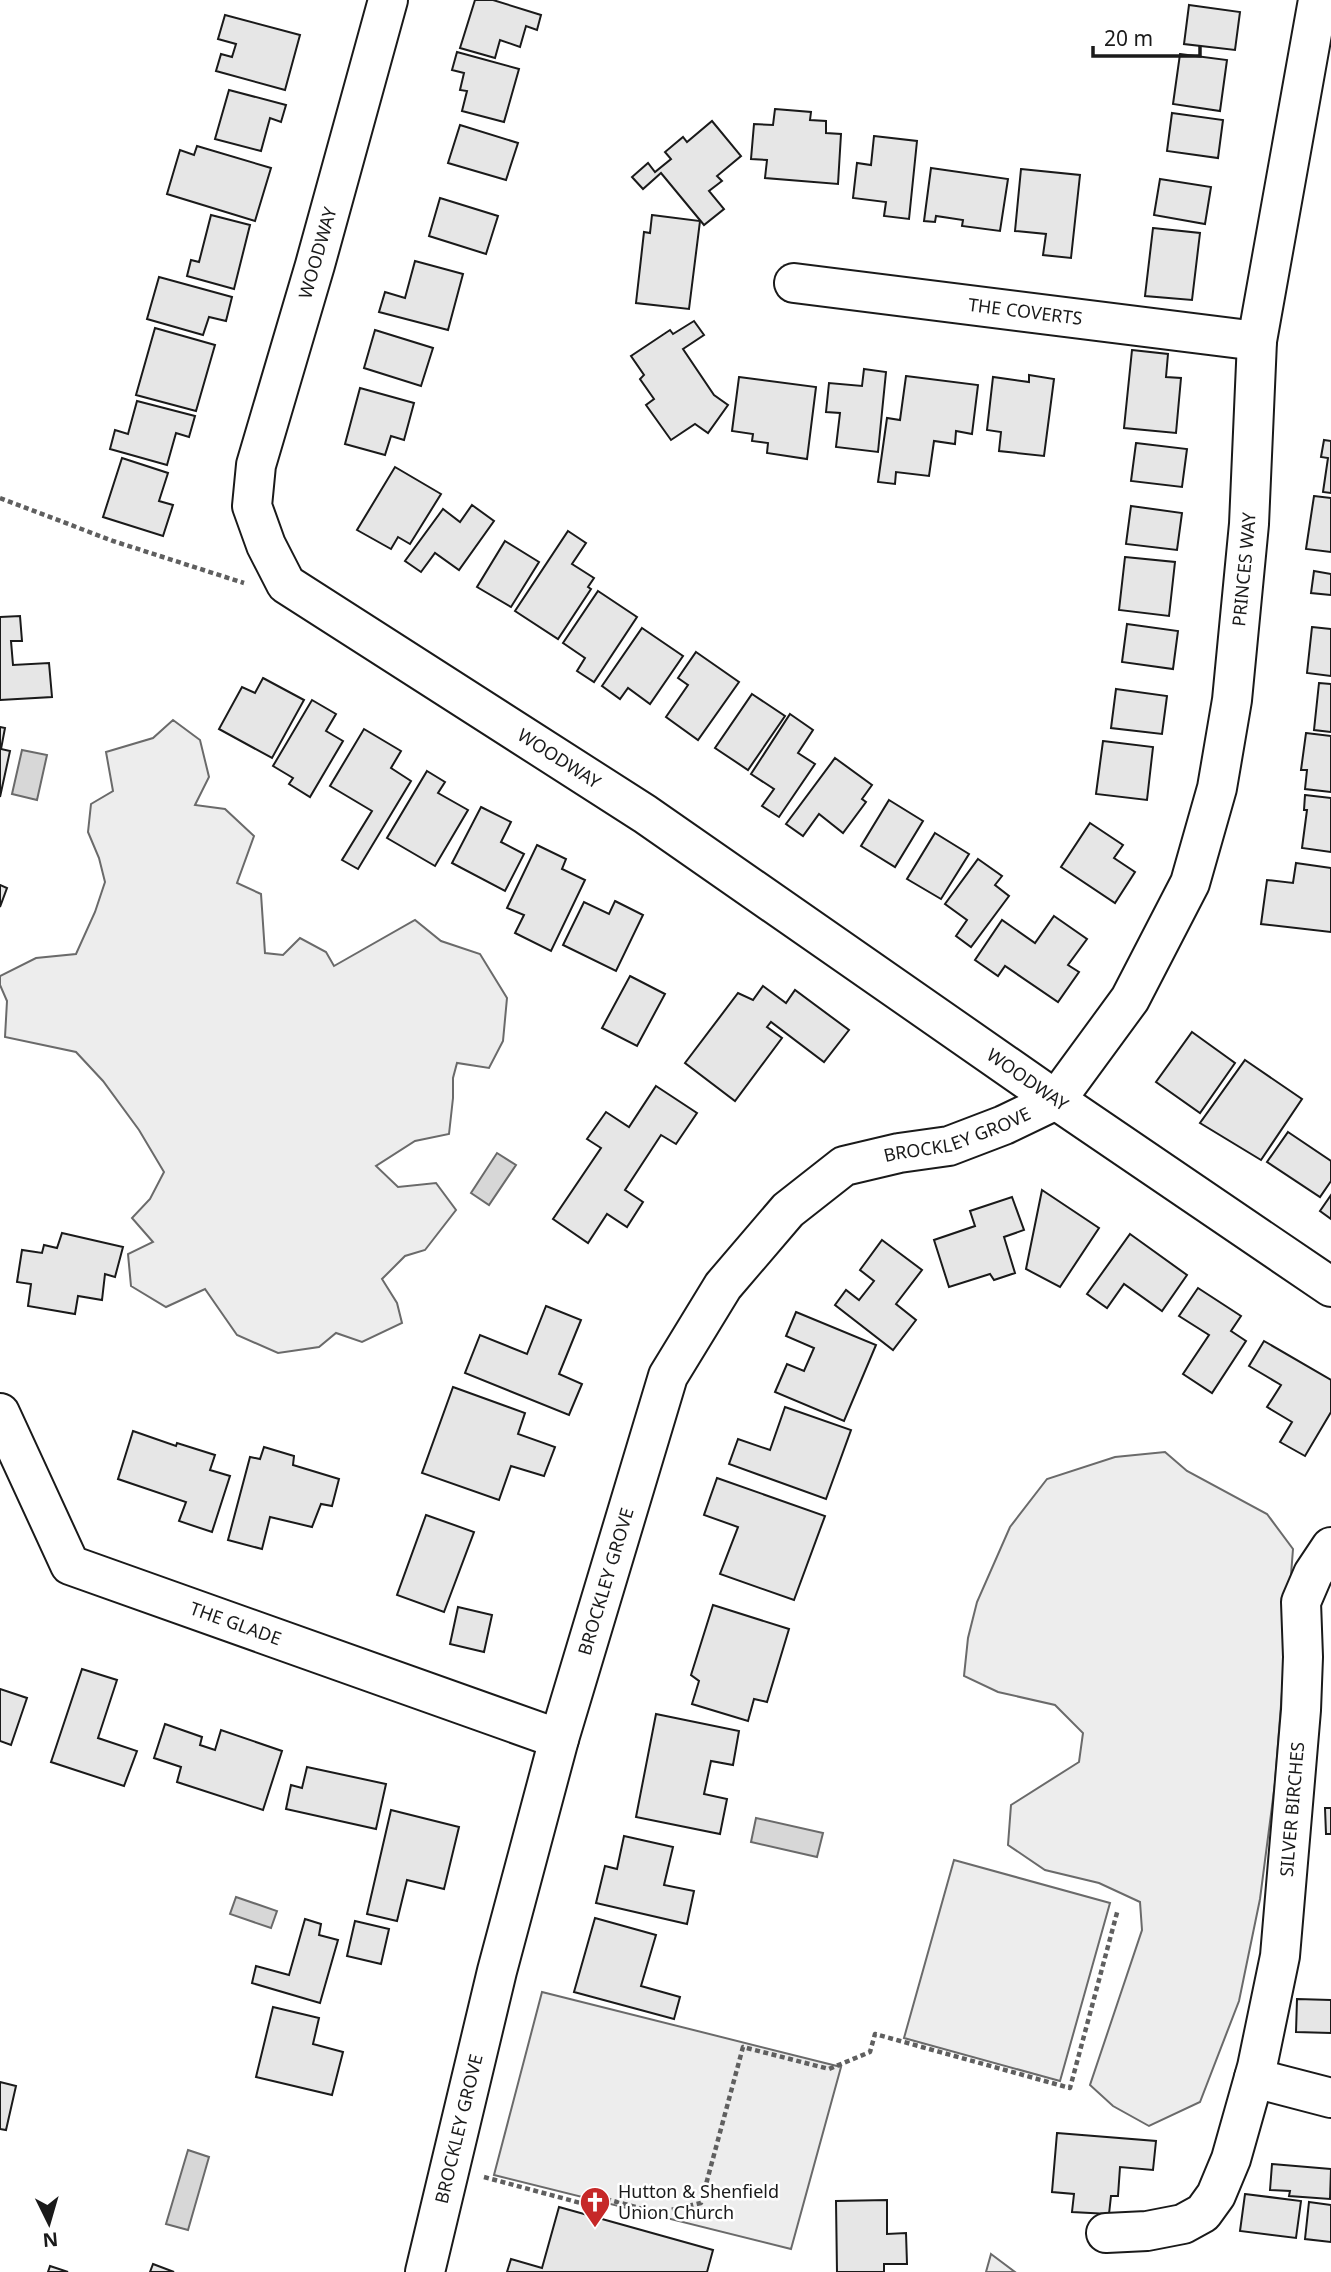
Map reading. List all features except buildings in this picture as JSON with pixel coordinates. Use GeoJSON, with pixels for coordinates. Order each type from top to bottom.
{"type":"FeatureCollection","features":[{"type":"Feature","properties":{"kind":"street","name":"WOODWAY"},"geometry":{"type":"LineString","coordinates":[[388,0],[323,239],[256,465],[252,506],[266,545],[286,584],[645,814],[1056,1100],[1331,1287]]}},
{"type":"Feature","properties":{"kind":"street","name":"PRINCES WAY"},"geometry":{"type":"LineString","coordinates":[[1056,1100],[1130,999],[1191,883],[1213,800],[1232,700],[1249,524],[1257,341],[1318,0]]}},
{"type":"Feature","properties":{"kind":"street","name":"THE COVERTS"},"geometry":{"type":"LineString","coordinates":[[794,283],[1257,341]]}},
{"type":"Feature","properties":{"kind":"street","name":"BROCKLEY GROVE"},"geometry":{"type":"LineString","coordinates":[[425,2272],[497,1971],[559,1739],[668,1376],[723,1286],[788,1210],[844,1166],[899,1153],[949,1146],[1004,1125],[1056,1100]]}},
{"type":"Feature","properties":{"kind":"street","name":"THE GLADE"},"geometry":{"type":"LineString","coordinates":[[0,1413],[70,1565],[559,1739]]}},
{"type":"Feature","properties":{"kind":"street","name":"SILVER BIRCHES"},"geometry":{"type":"LineString","coordinates":[[1106,2233],[1147,2231],[1183,2224],[1203,2213],[1216,2195],[1231,2159],[1254,2078],[1280,1956],[1301,1710],[1301,1602],[1313,1574],[1331,1547]]}},
{"type":"Feature","properties":{"kind":"street"},"geometry":{"type":"LineString","coordinates":[[1254,2078],[1331,2098]]}},
{"type":"Feature","properties":{"kind":"path"},"geometry":{"type":"LineString","coordinates":[[0,498],[113,541],[254,586],[286,584]]}},
{"type":"Feature","properties":{"kind":"path"},"geometry":{"type":"LineString","coordinates":[[450,2167],[588,2206],[602,2198],[658,2213],[701,2203],[743,2047],[830,2069],[870,2052],[875,2034],[1070,2088],[1118,1909]]}},
{"type":"Feature","properties":{"kind":"shaded area"},"geometry":{"type":"Polygon","coordinates":[[[173,720],[200,740],[209,777],[195,805],[225,809],[254,836],[237,883],[261,894],[265,953],[283,955],[300,938],[326,952],[334,966],[415,920],[441,941],[480,954],[507,998],[503,1041],[489,1068],[457,1063],[453,1078],[449,1134],[415,1141],[376,1166],[398,1187],[436,1183],[456,1210],[425,1250],[405,1256],[382,1279],[397,1303],[402,1323],[362,1342],[336,1333],[319,1347],[278,1353],[237,1335],[205,1289],[166,1307],[131,1286],[128,1254],[153,1242],[132,1218],[150,1199],[164,1172],[139,1130],[103,1081],[76,1052],[5,1037],[7,1001],[0,985],[0,976],[36,958],[76,954],[95,912],[105,882],[88,832],[91,804],[113,791],[106,752],[153,738],[173,720]]]}},
{"type":"Feature","properties":{"kind":"shaded area"},"geometry":{"type":"Polygon","coordinates":[[[22,750],[47,755],[37,800],[12,794],[22,750]]]}},
{"type":"Feature","properties":{"kind":"shaded area"},"geometry":{"type":"Polygon","coordinates":[[[497,1153],[516,1165],[489,1205],[471,1193],[497,1153]]]}},
{"type":"Feature","properties":{"kind":"shaded area"},"geometry":{"type":"Polygon","coordinates":[[[1165,1452],[1187,1471],[1267,1514],[1293,1549],[1275,1783],[1260,1899],[1239,2001],[1200,2102],[1149,2126],[1113,2106],[1090,2085],[1142,1930],[1140,1902],[1099,1883],[1045,1870],[1008,1845],[1011,1805],[1079,1762],[1083,1733],[1055,1705],[998,1692],[964,1676],[968,1638],[977,1602],[1010,1527],[1047,1479],[1115,1457],[1165,1452]]]}},
{"type":"Feature","properties":{"kind":"shaded area"},"geometry":{"type":"Polygon","coordinates":[[[756,1818],[823,1833],[817,1857],[751,1842],[756,1818]]]}},
{"type":"Feature","properties":{"kind":"shaded area"},"geometry":{"type":"Polygon","coordinates":[[[954,1860],[1110,1903],[1060,2081],[904,2038],[954,1860]]]}},
{"type":"Feature","properties":{"kind":"shaded area"},"geometry":{"type":"Polygon","coordinates":[[[236,1897],[277,1911],[271,1928],[230,1914],[236,1897]]]}},
{"type":"Feature","properties":{"kind":"shaded area"},"geometry":{"type":"Polygon","coordinates":[[[542,1992],[841,2067],[791,2249],[494,2175],[542,1992]]]}},
{"type":"Feature","properties":{"kind":"shaded area"},"geometry":{"type":"Polygon","coordinates":[[[188,2150],[209,2157],[188,2230],[166,2224],[188,2150]]]}},
{"type":"Feature","properties":{"kind":"shaded area"},"geometry":{"type":"Polygon","coordinates":[[[991,2254],[1015,2272],[986,2272],[991,2254]]]}},
{"type":"Feature","properties":{"kind":"place","name":"Hutton & Shenfield Union Church"},"geometry":{"type":"Point","coordinates":[595,2229]}}]}
